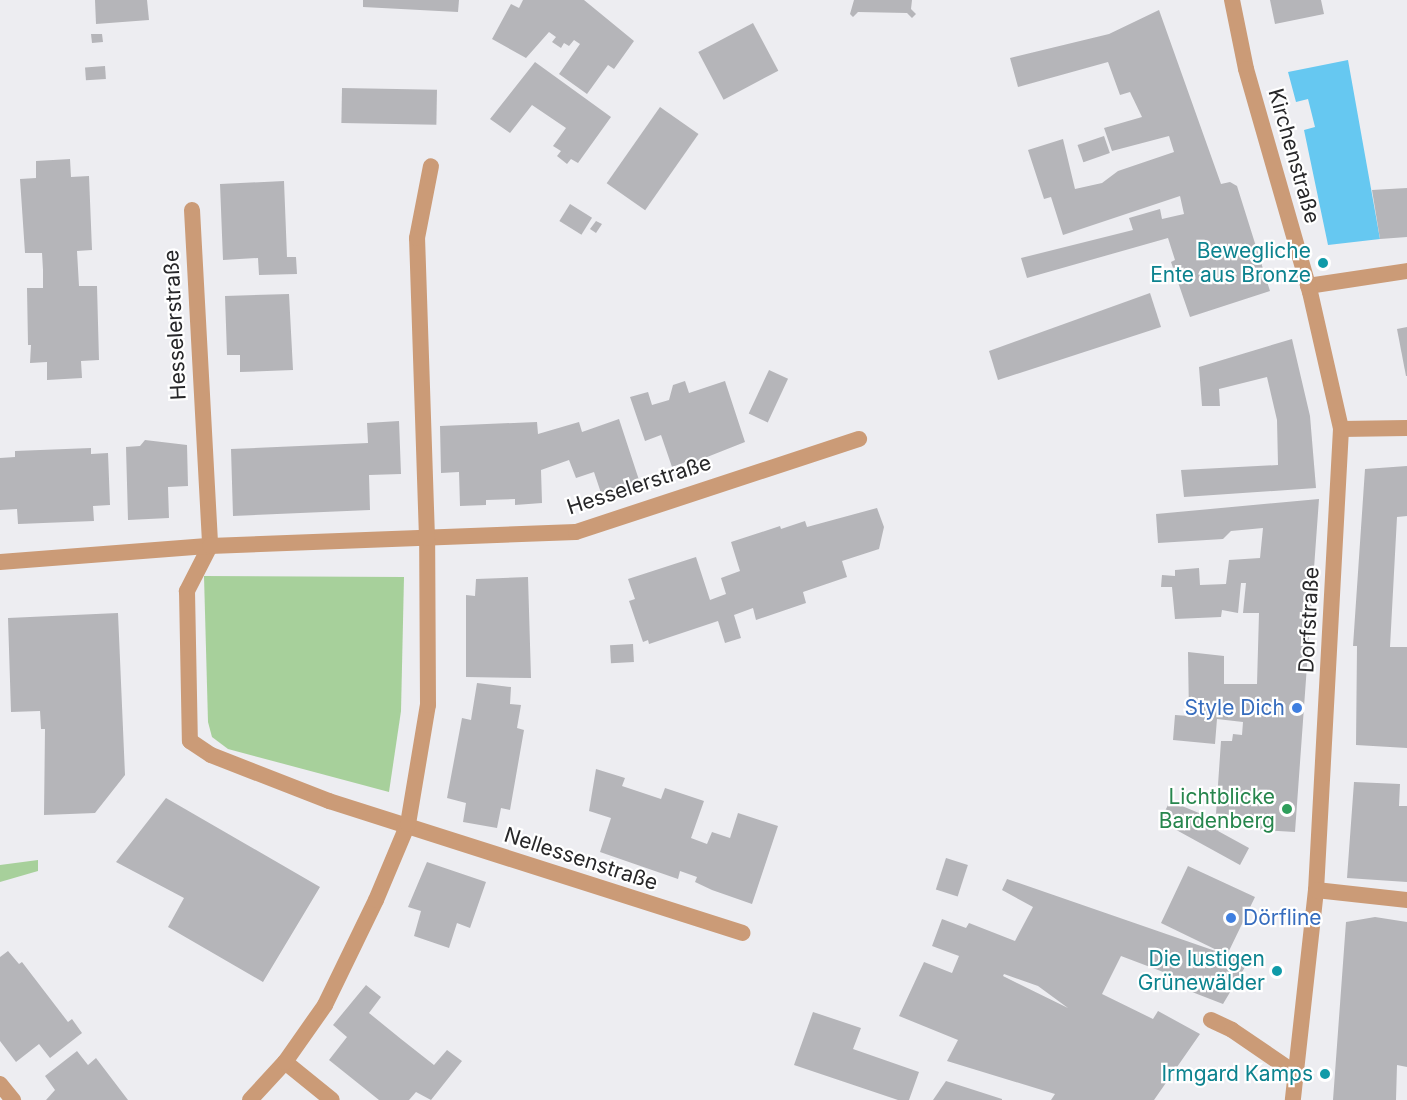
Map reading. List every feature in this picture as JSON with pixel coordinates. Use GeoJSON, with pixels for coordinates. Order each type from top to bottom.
{"type":"FeatureCollection","features":[{"type":"Feature","properties":{"kind":"street","name":"Kirchenstraße"},"geometry":{"type":"LineString","coordinates":[[1232,0],[1246,69],[1308,286],[1341,429]]}},
{"type":"Feature","properties":{"kind":"street"},"geometry":{"type":"LineString","coordinates":[[250,1100],[285,1062],[325,1005],[350,956],[408,824],[428,705],[427,538],[417,238],[431,166]]}},
{"type":"Feature","properties":{"kind":"street","name":"Hesselerstraße"},"geometry":{"type":"LineString","coordinates":[[192,210],[210,546]]}},
{"type":"Feature","properties":{"kind":"street"},"geometry":{"type":"LineString","coordinates":[[1308,286],[1407,271]]}},
{"type":"Feature","properties":{"kind":"street"},"geometry":{"type":"LineString","coordinates":[[1341,429],[1407,428]]}},
{"type":"Feature","properties":{"kind":"street","name":"Dorfstraße"},"geometry":{"type":"LineString","coordinates":[[1293,1100],[1316,890],[1341,429]]}},
{"type":"Feature","properties":{"kind":"street","name":"Hesselerstraße"},"geometry":{"type":"LineString","coordinates":[[0,562],[210,546],[576,532],[859,439]]}},
{"type":"Feature","properties":{"kind":"street"},"geometry":{"type":"LineString","coordinates":[[210,546],[187,591],[190,741],[211,755],[329,801],[408,824]]}},
{"type":"Feature","properties":{"kind":"street","name":"Nellessenstraße"},"geometry":{"type":"LineString","coordinates":[[408,824],[742,933]]}},
{"type":"Feature","properties":{"kind":"street"},"geometry":{"type":"LineString","coordinates":[[1316,890],[1407,900]]}},
{"type":"Feature","properties":{"kind":"street"},"geometry":{"type":"LineString","coordinates":[[1211,1020],[1232,1030],[1295,1073]]}},
{"type":"Feature","properties":{"kind":"street"},"geometry":{"type":"LineString","coordinates":[[285,1062],[332,1100]]}},
{"type":"Feature","properties":{"kind":"street"},"geometry":{"type":"LineString","coordinates":[[0,1084],[13,1100]]}},
{"type":"Feature","properties":{"kind":"green space"},"geometry":{"type":"Polygon","coordinates":[[[204,576],[404,577],[401,711],[389,792],[228,749],[212,737],[208,722],[204,576]]]}},
{"type":"Feature","properties":{"kind":"green space"},"geometry":{"type":"Polygon","coordinates":[[[38,860],[38,871],[0,882],[0,865],[38,860]]]}},
{"type":"Feature","properties":{"kind":"water"},"geometry":{"type":"Polygon","coordinates":[[[1348,60],[1380,239],[1328,245],[1304,130],[1315,127],[1308,99],[1296,102],[1288,72],[1348,60]]]}},
{"type":"Feature","properties":{"kind":"building"},"geometry":{"type":"Polygon","coordinates":[[[95,0],[147,0],[149,20],[96,24],[95,0]]]}},
{"type":"Feature","properties":{"kind":"building"},"geometry":{"type":"Polygon","coordinates":[[[363,0],[459,0],[458,12],[363,7],[363,0]]]}},
{"type":"Feature","properties":{"kind":"building"},"geometry":{"type":"Polygon","coordinates":[[[523,0],[584,0],[634,41],[614,69],[608,65],[587,94],[559,74],[580,44],[574,40],[569,46],[564,43],[561,48],[552,42],[556,37],[549,32],[526,58],[492,39],[511,4],[519,8],[523,0]]]}},
{"type":"Feature","properties":{"kind":"building"},"geometry":{"type":"Polygon","coordinates":[[[854,0],[912,0],[911,9],[916,14],[912,18],[907,13],[858,12],[853,17],[850,14],[854,0]]]}},
{"type":"Feature","properties":{"kind":"building"},"geometry":{"type":"Polygon","coordinates":[[[1270,0],[1321,0],[1324,14],[1275,24],[1270,0]]]}},
{"type":"Feature","properties":{"kind":"building"},"geometry":{"type":"Polygon","coordinates":[[[1159,10],[1221,184],[1230,182],[1237,186],[1270,291],[1190,317],[1171,262],[1175,260],[1168,238],[1027,278],[1021,258],[1133,230],[1129,218],[1160,209],[1162,219],[1184,214],[1180,196],[1063,235],[1051,197],[1044,199],[1028,150],[1063,139],[1075,189],[1102,183],[1118,171],[1174,152],[1169,136],[1112,151],[1104,128],[1142,117],[1130,92],[1120,95],[1108,62],[1018,87],[1010,58],[1109,34],[1159,10]]]}},
{"type":"Feature","properties":{"kind":"building"},"geometry":{"type":"Polygon","coordinates":[[[753,23],[778,71],[724,100],[698,52],[753,23]]]}},
{"type":"Feature","properties":{"kind":"building"},"geometry":{"type":"Polygon","coordinates":[[[91,34],[102,34],[103,42],[92,43],[91,34]]]}},
{"type":"Feature","properties":{"kind":"building"},"geometry":{"type":"Polygon","coordinates":[[[535,62],[611,117],[578,163],[571,159],[567,164],[557,156],[561,151],[553,146],[566,128],[532,105],[510,133],[490,119],[535,62]]]}},
{"type":"Feature","properties":{"kind":"building"},"geometry":{"type":"Polygon","coordinates":[[[105,66],[106,79],[86,80],[85,67],[105,66]]]}},
{"type":"Feature","properties":{"kind":"building"},"geometry":{"type":"Polygon","coordinates":[[[342,88],[437,90],[436,125],[341,123],[342,88]]]}},
{"type":"Feature","properties":{"kind":"building"},"geometry":{"type":"Polygon","coordinates":[[[660,107],[699,134],[645,210],[607,183],[660,107]]]}},
{"type":"Feature","properties":{"kind":"building"},"geometry":{"type":"Polygon","coordinates":[[[1104,136],[1110,153],[1083,162],[1078,145],[1104,136]]]}},
{"type":"Feature","properties":{"kind":"building"},"geometry":{"type":"Polygon","coordinates":[[[70,159],[71,177],[89,176],[92,250],[77,251],[79,286],[97,286],[99,360],[81,361],[82,378],[47,380],[47,362],[30,363],[27,288],[43,288],[43,270],[42,253],[25,253],[20,179],[36,178],[36,161],[70,159]]]}},
{"type":"Feature","properties":{"kind":"building"},"geometry":{"type":"Polygon","coordinates":[[[284,181],[287,257],[296,257],[297,274],[259,275],[258,258],[223,260],[220,184],[284,181]]]}},
{"type":"Feature","properties":{"kind":"building"},"geometry":{"type":"Polygon","coordinates":[[[1407,188],[1407,237],[1380,239],[1372,190],[1407,188]]]}},
{"type":"Feature","properties":{"kind":"building"},"geometry":{"type":"Polygon","coordinates":[[[570,204],[592,218],[581,235],[559,221],[570,204]]]}},
{"type":"Feature","properties":{"kind":"building"},"geometry":{"type":"Polygon","coordinates":[[[596,221],[602,224],[596,233],[590,229],[596,221]]]}},
{"type":"Feature","properties":{"kind":"building"},"geometry":{"type":"Polygon","coordinates":[[[1150,293],[1161,327],[998,380],[989,351],[1150,293]]]}},
{"type":"Feature","properties":{"kind":"building"},"geometry":{"type":"Polygon","coordinates":[[[289,294],[293,370],[240,372],[240,355],[227,355],[225,296],[289,294]]]}},
{"type":"Feature","properties":{"kind":"building"},"geometry":{"type":"Polygon","coordinates":[[[1407,327],[1407,376],[1406,376],[1397,329],[1407,327]]]}},
{"type":"Feature","properties":{"kind":"building"},"geometry":{"type":"Polygon","coordinates":[[[1292,339],[1310,416],[1316,488],[1184,497],[1181,470],[1278,465],[1277,420],[1267,377],[1219,389],[1220,406],[1202,406],[1199,367],[1292,339]]]}},
{"type":"Feature","properties":{"kind":"building"},"geometry":{"type":"Polygon","coordinates":[[[769,370],[788,379],[768,422],[749,414],[769,370]]]}},
{"type":"Feature","properties":{"kind":"building"},"geometry":{"type":"Polygon","coordinates":[[[685,381],[689,393],[725,381],[745,442],[692,463],[691,460],[672,467],[661,435],[645,441],[630,397],[648,392],[652,405],[669,400],[673,385],[685,381]]]}},
{"type":"Feature","properties":{"kind":"building"},"geometry":{"type":"Polygon","coordinates":[[[619,419],[639,480],[601,493],[594,472],[576,478],[569,460],[541,470],[542,503],[515,505],[515,499],[486,500],[486,505],[460,506],[459,472],[441,473],[440,426],[537,422],[538,434],[579,422],[582,432],[619,419]]]}},
{"type":"Feature","properties":{"kind":"building"},"geometry":{"type":"Polygon","coordinates":[[[399,421],[401,474],[369,475],[370,510],[233,516],[231,449],[368,443],[367,423],[399,421]]]}},
{"type":"Feature","properties":{"kind":"building"},"geometry":{"type":"Polygon","coordinates":[[[145,440],[187,445],[188,486],[168,487],[169,518],[128,520],[126,447],[140,446],[145,440]]]}},
{"type":"Feature","properties":{"kind":"building"},"geometry":{"type":"Polygon","coordinates":[[[91,448],[91,454],[108,453],[110,505],[93,506],[94,521],[18,524],[17,509],[0,510],[0,458],[15,457],[15,451],[91,448]]]}},
{"type":"Feature","properties":{"kind":"building"},"geometry":{"type":"Polygon","coordinates":[[[1407,466],[1407,516],[1397,517],[1390,647],[1407,647],[1407,748],[1356,745],[1357,646],[1353,646],[1365,469],[1407,466]]]}},
{"type":"Feature","properties":{"kind":"building"},"geometry":{"type":"Polygon","coordinates":[[[1319,499],[1295,832],[1260,830],[1261,817],[1216,814],[1221,741],[1232,741],[1233,734],[1242,735],[1243,722],[1217,719],[1215,744],[1173,740],[1175,715],[1189,716],[1188,652],[1224,656],[1224,684],[1257,684],[1259,613],[1243,613],[1246,583],[1241,583],[1238,613],[1222,610],[1221,617],[1175,619],[1172,587],[1161,587],[1162,575],[1175,576],[1175,570],[1199,568],[1200,585],[1226,584],[1229,560],[1260,558],[1263,528],[1231,531],[1223,539],[1158,543],[1156,514],[1319,499]]]}},
{"type":"Feature","properties":{"kind":"building"},"geometry":{"type":"Polygon","coordinates":[[[877,508],[884,527],[879,549],[842,561],[847,577],[803,592],[806,603],[756,620],[753,608],[734,615],[741,638],[725,643],[718,621],[649,644],[648,640],[643,642],[629,601],[635,599],[628,579],[696,557],[710,600],[726,594],[721,578],[740,571],[731,542],[780,526],[781,529],[805,521],[807,527],[877,508]]]}},
{"type":"Feature","properties":{"kind":"building"},"geometry":{"type":"Polygon","coordinates":[[[528,577],[531,678],[466,677],[466,595],[475,596],[476,579],[528,577]]]}},
{"type":"Feature","properties":{"kind":"building"},"geometry":{"type":"Polygon","coordinates":[[[118,613],[125,775],[95,813],[44,815],[45,729],[41,729],[40,711],[11,712],[8,618],[118,613]]]}},
{"type":"Feature","properties":{"kind":"building"},"geometry":{"type":"Polygon","coordinates":[[[633,644],[634,662],[611,663],[610,645],[633,644]]]}},
{"type":"Feature","properties":{"kind":"building"},"geometry":{"type":"Polygon","coordinates":[[[477,683],[511,687],[510,704],[521,705],[517,728],[524,730],[510,810],[501,808],[497,828],[463,822],[466,803],[447,798],[462,718],[471,720],[477,683]]]}},
{"type":"Feature","properties":{"kind":"building"},"geometry":{"type":"Polygon","coordinates":[[[596,769],[625,778],[622,786],[661,799],[665,788],[704,801],[691,838],[707,844],[712,832],[730,838],[738,813],[778,826],[752,904],[712,890],[695,882],[697,877],[680,871],[678,879],[600,852],[611,818],[589,811],[596,769]]]}},
{"type":"Feature","properties":{"kind":"building"},"geometry":{"type":"Polygon","coordinates":[[[1354,782],[1400,784],[1399,806],[1407,806],[1407,882],[1347,878],[1354,782]]]}},
{"type":"Feature","properties":{"kind":"building"},"geometry":{"type":"Polygon","coordinates":[[[166,798],[320,887],[263,982],[168,927],[184,898],[116,862],[166,798]]]}},
{"type":"Feature","properties":{"kind":"building"},"geometry":{"type":"Polygon","coordinates":[[[1170,801],[1223,823],[1218,831],[1249,848],[1240,865],[1160,821],[1170,801]]]}},
{"type":"Feature","properties":{"kind":"building"},"geometry":{"type":"Polygon","coordinates":[[[946,858],[968,865],[958,896],[936,889],[946,858]]]}},
{"type":"Feature","properties":{"kind":"building"},"geometry":{"type":"Polygon","coordinates":[[[427,862],[486,882],[470,928],[457,923],[449,948],[414,936],[421,911],[408,907],[427,862]]]}},
{"type":"Feature","properties":{"kind":"building"},"geometry":{"type":"Polygon","coordinates":[[[1188,866],[1255,897],[1227,955],[1161,923],[1188,866]]]}},
{"type":"Feature","properties":{"kind":"building"},"geometry":{"type":"Polygon","coordinates":[[[1007,879],[1248,962],[1223,1004],[1192,992],[1195,984],[1121,956],[1102,994],[1153,1019],[1158,1011],[1200,1034],[1154,1100],[1051,1100],[1055,1094],[947,1061],[958,1040],[899,1016],[924,962],[952,973],[959,956],[932,946],[942,919],[966,928],[969,923],[1015,941],[1033,907],[1002,890],[1007,879]],[[1004,974],[1003,976],[1068,1008],[1038,986],[1004,974]]]}},
{"type":"Feature","properties":{"kind":"building"},"geometry":{"type":"Polygon","coordinates":[[[1375,917],[1407,922],[1407,1067],[1397,1065],[1396,1100],[1333,1100],[1346,922],[1375,917]]]}},
{"type":"Feature","properties":{"kind":"building"},"geometry":{"type":"Polygon","coordinates":[[[8,951],[19,964],[22,962],[68,1022],[72,1019],[82,1033],[50,1058],[39,1044],[16,1062],[0,1041],[0,957],[8,951]]]}},
{"type":"Feature","properties":{"kind":"building"},"geometry":{"type":"Polygon","coordinates":[[[366,985],[381,997],[369,1013],[401,1039],[434,1065],[447,1050],[462,1061],[431,1100],[416,1092],[409,1100],[379,1100],[329,1060],[347,1037],[333,1025],[366,985]]]}},
{"type":"Feature","properties":{"kind":"building"},"geometry":{"type":"Polygon","coordinates":[[[813,1012],[861,1028],[853,1049],[919,1072],[909,1100],[898,1100],[794,1065],[813,1012]]]}},
{"type":"Feature","properties":{"kind":"building"},"geometry":{"type":"Polygon","coordinates":[[[77,1051],[88,1065],[96,1058],[128,1100],[46,1100],[55,1090],[45,1076],[77,1051]]]}},
{"type":"Feature","properties":{"kind":"building"},"geometry":{"type":"Polygon","coordinates":[[[946,1081],[1002,1099],[1002,1100],[933,1100],[946,1081]]]}},
{"type":"Feature","properties":{"kind":"place","name":"Bewegliche Ente aus Bronze"},"geometry":{"type":"Point","coordinates":[1323,263]}},
{"type":"Feature","properties":{"kind":"place","name":"Style Dich"},"geometry":{"type":"Point","coordinates":[1297,708]}},
{"type":"Feature","properties":{"kind":"place","name":"Lichtblicke Bardenberg"},"geometry":{"type":"Point","coordinates":[1287,809]}},
{"type":"Feature","properties":{"kind":"place","name":"Dörfline"},"geometry":{"type":"Point","coordinates":[1231,918]}},
{"type":"Feature","properties":{"kind":"place","name":"Die lustigen Grünewälder"},"geometry":{"type":"Point","coordinates":[1277,971]}},
{"type":"Feature","properties":{"kind":"place","name":"Irmgard Kamps"},"geometry":{"type":"Point","coordinates":[1325,1074]}}]}
